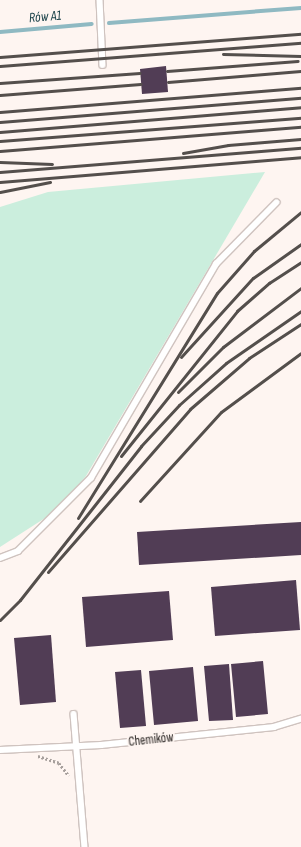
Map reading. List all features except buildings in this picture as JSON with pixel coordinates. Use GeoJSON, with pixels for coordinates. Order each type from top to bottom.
{"type":"FeatureCollection","features":[{"type":"Feature","properties":{"kind":"lane"},"geometry":{"type":"LineString","coordinates":[[100,0],[104,65]]}},
{"type":"Feature","properties":{"kind":"lane"},"geometry":{"type":"LineString","coordinates":[[0,558],[18,551],[91,478],[216,264],[276,204]]}},
{"type":"Feature","properties":{"kind":"lane"},"geometry":{"type":"LineString","coordinates":[[74,714],[85,847]]}},
{"type":"Feature","properties":{"kind":"lane","name":"Chemików"},"geometry":{"type":"LineString","coordinates":[[0,750],[76,746],[274,727],[301,718]]}},
{"type":"Feature","properties":{"kind":"path"},"geometry":{"type":"LineString","coordinates":[[37,749],[38,759],[59,763],[69,776],[79,776]]}},
{"type":"Feature","properties":{"kind":"green space"},"geometry":{"type":"Polygon","coordinates":[[[265,172],[86,476],[56,511],[0,547],[0,207],[48,192],[265,172]]]}},
{"type":"Feature","properties":{"kind":"waterway","name":"Rów A1"},"geometry":{"type":"LineString","coordinates":[[109,23],[301,8]]}},
{"type":"Feature","properties":{"kind":"waterway","name":"Rów A1"},"geometry":{"type":"LineString","coordinates":[[0,32],[92,24]]}},
{"type":"Feature","properties":{"kind":"railway"},"geometry":{"type":"LineString","coordinates":[[0,57],[301,34]]}},
{"type":"Feature","properties":{"kind":"railway"},"geometry":{"type":"LineString","coordinates":[[0,66],[301,43]]}},
{"type":"Feature","properties":{"kind":"railway"},"geometry":{"type":"LineString","coordinates":[[223,54],[301,56]]}},
{"type":"Feature","properties":{"kind":"railway"},"geometry":{"type":"LineString","coordinates":[[167,71],[298,61]]}},
{"type":"Feature","properties":{"kind":"railway"},"geometry":{"type":"LineString","coordinates":[[168,82],[301,71]]}},
{"type":"Feature","properties":{"kind":"railway"},"geometry":{"type":"LineString","coordinates":[[0,83],[140,73]]}},
{"type":"Feature","properties":{"kind":"railway"},"geometry":{"type":"LineString","coordinates":[[0,95],[141,84]]}},
{"type":"Feature","properties":{"kind":"railway"},"geometry":{"type":"LineString","coordinates":[[0,112],[301,88]]}},
{"type":"Feature","properties":{"kind":"railway"},"geometry":{"type":"LineString","coordinates":[[0,122],[301,98]]}},
{"type":"Feature","properties":{"kind":"railway"},"geometry":{"type":"LineString","coordinates":[[0,132],[301,107]]}},
{"type":"Feature","properties":{"kind":"railway"},"geometry":{"type":"LineString","coordinates":[[0,141],[301,118]]}},
{"type":"Feature","properties":{"kind":"railway"},"geometry":{"type":"LineString","coordinates":[[0,151],[301,127]]}},
{"type":"Feature","properties":{"kind":"railway"},"geometry":{"type":"LineString","coordinates":[[183,153],[228,145],[301,139]]}},
{"type":"Feature","properties":{"kind":"railway"},"geometry":{"type":"LineString","coordinates":[[0,172],[301,148]]}},
{"type":"Feature","properties":{"kind":"railway"},"geometry":{"type":"LineString","coordinates":[[0,182],[301,157]]}},
{"type":"Feature","properties":{"kind":"railway"},"geometry":{"type":"LineString","coordinates":[[0,162],[52,164]]}},
{"type":"Feature","properties":{"kind":"railway"},"geometry":{"type":"LineString","coordinates":[[0,192],[50,182]]}},
{"type":"Feature","properties":{"kind":"railway"},"geometry":{"type":"LineString","coordinates":[[78,518],[217,293],[254,251],[301,212]]}},
{"type":"Feature","properties":{"kind":"railway"},"geometry":{"type":"LineString","coordinates":[[181,357],[253,278],[301,244]]}},
{"type":"Feature","properties":{"kind":"railway"},"geometry":{"type":"LineString","coordinates":[[121,456],[237,311],[269,283],[301,262]]}},
{"type":"Feature","properties":{"kind":"railway"},"geometry":{"type":"LineString","coordinates":[[178,392],[223,347],[301,288]]}},
{"type":"Feature","properties":{"kind":"railway"},"geometry":{"type":"LineString","coordinates":[[0,620],[20,600],[141,446],[179,405],[226,363],[301,311]]}},
{"type":"Feature","properties":{"kind":"railway"},"geometry":{"type":"LineString","coordinates":[[48,572],[190,409],[249,358],[301,324]]}},
{"type":"Feature","properties":{"kind":"railway"},"geometry":{"type":"LineString","coordinates":[[140,501],[221,412],[301,353]]}}]}
